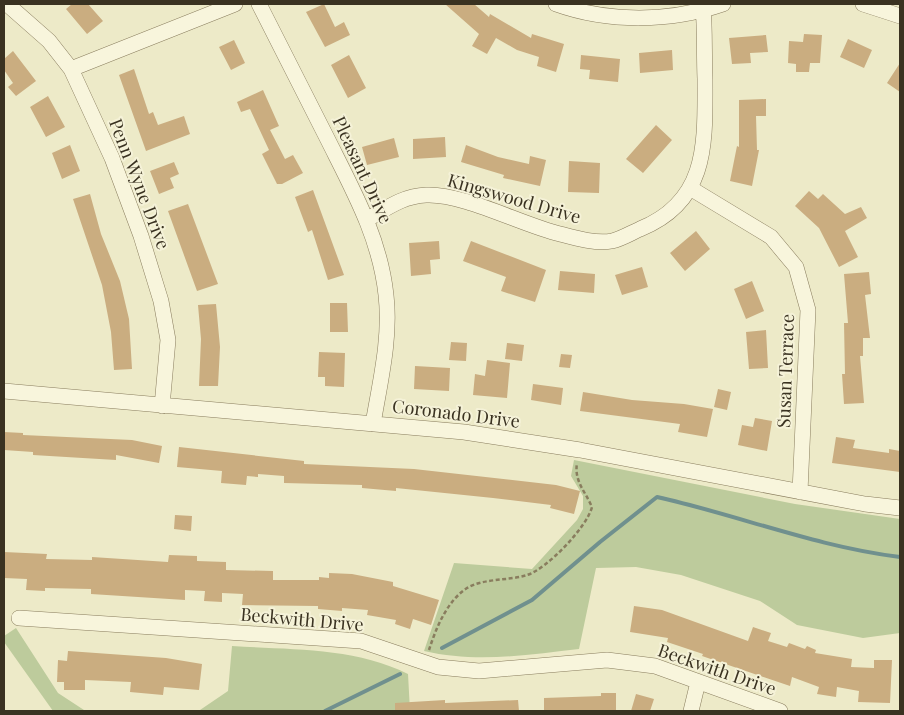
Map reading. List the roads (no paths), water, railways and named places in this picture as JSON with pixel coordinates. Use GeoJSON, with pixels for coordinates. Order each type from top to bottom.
{"type":"FeatureCollection","features":[{"type":"Feature","properties":{"kind":"street","name":"Penn Wyne Drive"},"geometry":{"type":"LineString","coordinates":[[7,4],[49,41],[71,69],[112,158],[141,236],[161,301],[168,340],[162,406]]}},
{"type":"Feature","properties":{"kind":"street"},"geometry":{"type":"LineString","coordinates":[[71,69],[235,4]]}},
{"type":"Feature","properties":{"kind":"street","name":"Pleasant Drive"},"geometry":{"type":"LineString","coordinates":[[259,4],[368,219],[380,260],[387,311],[382,370],[373,424]]}},
{"type":"Feature","properties":{"kind":"street"},"geometry":{"type":"LineString","coordinates":[[556,4],[595,14],[627,19],[723,4]]}},
{"type":"Feature","properties":{"kind":"street"},"geometry":{"type":"LineString","coordinates":[[863,4],[900,16]]}},
{"type":"Feature","properties":{"kind":"street","name":"Kingswood Drive"},"geometry":{"type":"LineString","coordinates":[[368,219],[404,198],[427,195],[450,197],[559,234],[591,240],[612,241],[648,226],[672,211],[690,188],[699,168],[705,140],[703,7]]}},
{"type":"Feature","properties":{"kind":"street","name":"Susan Terrace"},"geometry":{"type":"LineString","coordinates":[[690,188],[771,237],[796,267],[808,310],[800,492]]}},
{"type":"Feature","properties":{"kind":"street","name":"Coronado Drive"},"geometry":{"type":"LineString","coordinates":[[4,391],[464,432],[580,450],[800,492],[900,508]]}},
{"type":"Feature","properties":{"kind":"street","name":"Beckwith Drive"},"geometry":{"type":"LineString","coordinates":[[19,618],[361,641],[425,664],[459,671],[607,660],[655,666],[780,711]]}},
{"type":"Feature","properties":{"kind":"street"},"geometry":{"type":"LineString","coordinates":[[692,711],[698,682]]}},
{"type":"Feature","properties":{"kind":"waterway"},"geometry":{"type":"LineString","coordinates":[[442,648],[532,600],[600,542],[657,497],[838,546],[900,557]]}},
{"type":"Feature","properties":{"kind":"waterway"},"geometry":{"type":"LineString","coordinates":[[325,711],[400,674]]}}]}
